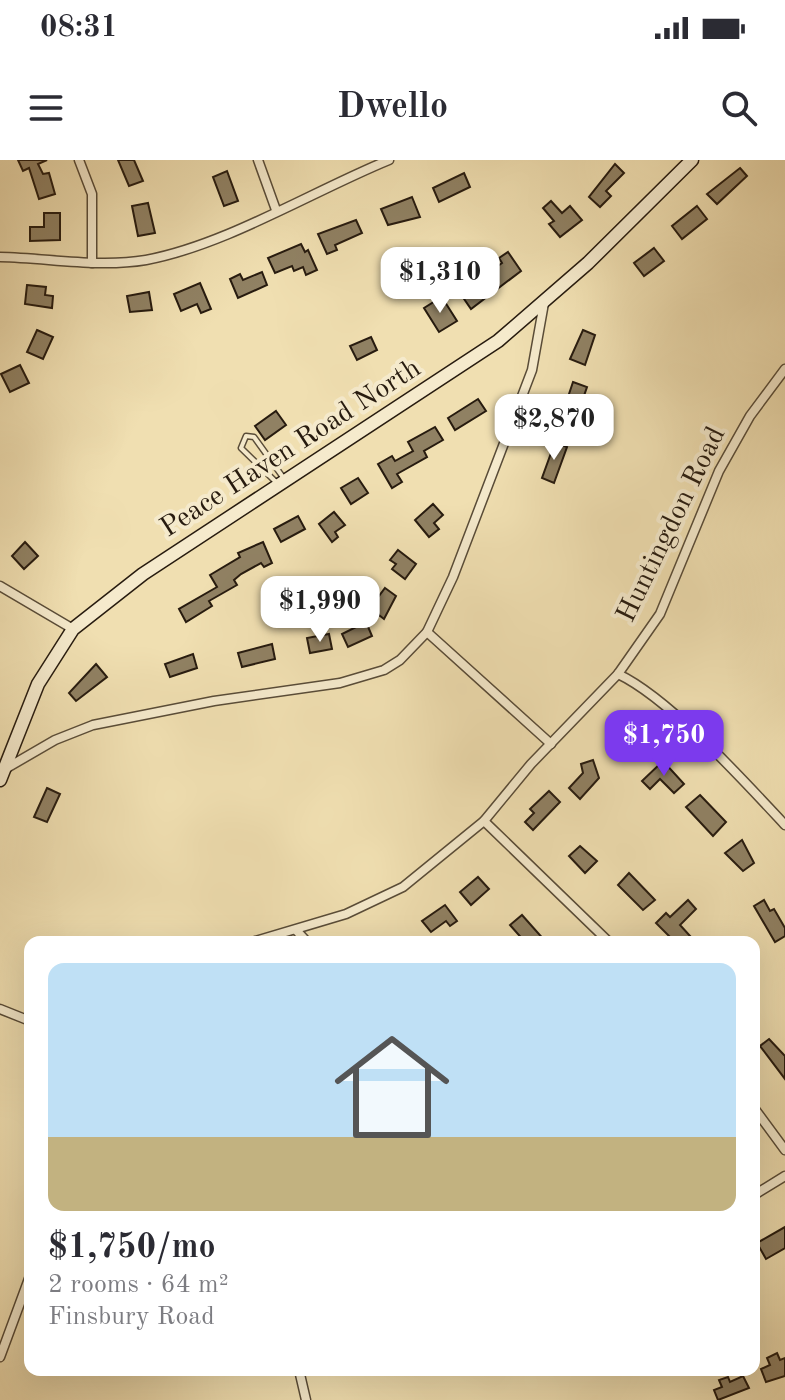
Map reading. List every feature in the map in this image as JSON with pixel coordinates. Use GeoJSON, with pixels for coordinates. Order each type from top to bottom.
{"type":"FeatureCollection","features":[{"type":"Feature","properties":{"kind":"main road","name":"Peace Haven Road North"},"geometry":{"type":"LineString","coordinates":[[2,775],[38,684],[73,629],[134,580],[466,363],[544,303],[692,160]]}},
{"type":"Feature","properties":{"kind":"street"},"geometry":{"type":"LineString","coordinates":[[79,160],[92,194],[92,263]]}},
{"type":"Feature","properties":{"kind":"street"},"geometry":{"type":"LineString","coordinates":[[258,160],[276,210]]}},
{"type":"Feature","properties":{"kind":"street"},"geometry":{"type":"LineString","coordinates":[[0,257],[92,263],[147,259],[176,251],[389,160]]}},
{"type":"Feature","properties":{"kind":"street"},"geometry":{"type":"LineString","coordinates":[[2,775],[55,740],[93,725],[367,676],[400,660],[427,632],[453,577],[532,370],[544,303]]}},
{"type":"Feature","properties":{"kind":"street","name":"Huntingdon Road"},"geometry":{"type":"LineString","coordinates":[[274,936],[346,914],[403,887],[484,821],[618,674],[660,614],[719,471],[750,416],[785,369]]}},
{"type":"Feature","properties":{"kind":"street"},"geometry":{"type":"LineString","coordinates":[[0,586],[73,629]]}},
{"type":"Feature","properties":{"kind":"street"},"geometry":{"type":"LineString","coordinates":[[427,632],[551,744]]}},
{"type":"Feature","properties":{"kind":"street"},"geometry":{"type":"LineString","coordinates":[[618,674],[637,683],[701,741],[785,825]]}},
{"type":"Feature","properties":{"kind":"street"},"geometry":{"type":"LineString","coordinates":[[484,821],[603,936]]}},
{"type":"Feature","properties":{"kind":"street"},"geometry":{"type":"LineString","coordinates":[[296,930],[302,936]]}},
{"type":"Feature","properties":{"kind":"street"},"geometry":{"type":"LineString","coordinates":[[0,1009],[24,1019]]}},
{"type":"Feature","properties":{"kind":"street"},"geometry":{"type":"LineString","coordinates":[[760,1116],[785,1150]]}},
{"type":"Feature","properties":{"kind":"street"},"geometry":{"type":"LineString","coordinates":[[760,1191],[785,1176]]}},
{"type":"Feature","properties":{"kind":"street"},"geometry":{"type":"LineString","coordinates":[[0,1357],[24,1292]]}},
{"type":"Feature","properties":{"kind":"street"},"geometry":{"type":"LineString","coordinates":[[300,1376],[306,1400]]}},
{"type":"Feature","properties":{"kind":"lane"},"geometry":{"type":"LineString","coordinates":[[246,436],[254,437],[283,483],[244,452],[241,443],[246,436]]}},
{"type":"Feature","properties":{"kind":"building"},"geometry":{"type":"Polygon","coordinates":[[[18,160],[47,160],[38,164],[43,174],[49,173],[55,194],[39,199],[29,168],[23,171],[18,160]]]}},
{"type":"Feature","properties":{"kind":"building"},"geometry":{"type":"Polygon","coordinates":[[[118,160],[134,160],[143,181],[129,186],[118,160]]]}},
{"type":"Feature","properties":{"kind":"building"},"geometry":{"type":"Polygon","coordinates":[[[615,164],[624,173],[606,191],[611,196],[600,207],[589,197],[615,164]]]}},
{"type":"Feature","properties":{"kind":"building"},"geometry":{"type":"Polygon","coordinates":[[[740,168],[747,176],[717,204],[707,194],[740,168]]]}},
{"type":"Feature","properties":{"kind":"building"},"geometry":{"type":"Polygon","coordinates":[[[227,171],[238,201],[224,206],[213,177],[227,171]]]}},
{"type":"Feature","properties":{"kind":"building"},"geometry":{"type":"Polygon","coordinates":[[[464,173],[470,187],[439,202],[433,188],[464,173]]]}},
{"type":"Feature","properties":{"kind":"building"},"geometry":{"type":"Polygon","coordinates":[[[412,197],[420,217],[388,225],[381,209],[412,197]]]}},
{"type":"Feature","properties":{"kind":"building"},"geometry":{"type":"Polygon","coordinates":[[[551,201],[562,213],[570,206],[582,220],[560,237],[549,224],[554,221],[543,208],[551,201]]]}},
{"type":"Feature","properties":{"kind":"building"},"geometry":{"type":"Polygon","coordinates":[[[148,203],[155,233],[138,236],[132,206],[148,203]]]}},
{"type":"Feature","properties":{"kind":"building"},"geometry":{"type":"Polygon","coordinates":[[[697,206],[707,219],[682,239],[672,226],[697,206]]]}},
{"type":"Feature","properties":{"kind":"building"},"geometry":{"type":"Polygon","coordinates":[[[44,213],[60,213],[60,240],[30,241],[30,227],[44,227],[44,213]]]}},
{"type":"Feature","properties":{"kind":"building"},"geometry":{"type":"Polygon","coordinates":[[[356,220],[362,233],[335,245],[337,250],[327,254],[318,234],[356,220]]]}},
{"type":"Feature","properties":{"kind":"building"},"geometry":{"type":"Polygon","coordinates":[[[301,244],[305,252],[308,250],[317,270],[306,275],[303,267],[294,271],[292,266],[275,273],[268,258],[301,244]]]}},
{"type":"Feature","properties":{"kind":"building"},"geometry":{"type":"Polygon","coordinates":[[[654,248],[664,261],[644,276],[634,263],[654,248]]]}},
{"type":"Feature","properties":{"kind":"building"},"geometry":{"type":"Polygon","coordinates":[[[508,252],[521,271],[471,309],[460,293],[502,263],[499,258],[508,252]]]}},
{"type":"Feature","properties":{"kind":"building"},"geometry":{"type":"Polygon","coordinates":[[[262,272],[267,285],[238,298],[230,279],[240,274],[243,280],[262,272]]]}},
{"type":"Feature","properties":{"kind":"building"},"geometry":{"type":"Polygon","coordinates":[[[200,283],[211,309],[201,313],[197,304],[181,311],[174,294],[200,283]]]}},
{"type":"Feature","properties":{"kind":"building"},"geometry":{"type":"Polygon","coordinates":[[[27,285],[46,287],[45,295],[53,296],[52,308],[25,304],[27,285]]]}},
{"type":"Feature","properties":{"kind":"building"},"geometry":{"type":"Polygon","coordinates":[[[149,292],[152,310],[130,312],[127,296],[149,292]]]}},
{"type":"Feature","properties":{"kind":"building"},"geometry":{"type":"Polygon","coordinates":[[[437,300],[440,305],[445,302],[457,321],[439,332],[424,308],[437,300]]]}},
{"type":"Feature","properties":{"kind":"building"},"geometry":{"type":"Polygon","coordinates":[[[37,330],[53,337],[43,359],[27,352],[37,330]]]}},
{"type":"Feature","properties":{"kind":"building"},"geometry":{"type":"Polygon","coordinates":[[[583,330],[595,335],[585,365],[570,359],[583,330]]]}},
{"type":"Feature","properties":{"kind":"building"},"geometry":{"type":"Polygon","coordinates":[[[371,337],[377,350],[357,360],[350,346],[371,337]]]}},
{"type":"Feature","properties":{"kind":"building"},"geometry":{"type":"Polygon","coordinates":[[[20,365],[29,383],[10,392],[1,374],[20,365]]]}},
{"type":"Feature","properties":{"kind":"building"},"geometry":{"type":"Polygon","coordinates":[[[573,382],[587,387],[577,416],[563,412],[573,382]]]}},
{"type":"Feature","properties":{"kind":"building"},"geometry":{"type":"Polygon","coordinates":[[[478,399],[486,411],[455,430],[448,418],[478,399]]]}},
{"type":"Feature","properties":{"kind":"building"},"geometry":{"type":"Polygon","coordinates":[[[276,411],[286,425],[265,440],[255,426],[276,411]]]}},
{"type":"Feature","properties":{"kind":"building"},"geometry":{"type":"Polygon","coordinates":[[[435,427],[443,440],[424,451],[427,457],[397,474],[402,482],[392,488],[378,464],[392,456],[395,461],[413,451],[408,442],[435,427]]]}},
{"type":"Feature","properties":{"kind":"building"},"geometry":{"type":"Polygon","coordinates":[[[555,442],[567,447],[554,483],[542,478],[555,442]]]}},
{"type":"Feature","properties":{"kind":"building"},"geometry":{"type":"Polygon","coordinates":[[[358,478],[368,493],[351,504],[341,488],[358,478]]]}},
{"type":"Feature","properties":{"kind":"building"},"geometry":{"type":"Polygon","coordinates":[[[433,504],[443,515],[434,523],[439,529],[429,537],[415,520],[433,504]]]}},
{"type":"Feature","properties":{"kind":"building"},"geometry":{"type":"Polygon","coordinates":[[[334,512],[345,525],[335,532],[338,537],[332,542],[319,524],[334,512]]]}},
{"type":"Feature","properties":{"kind":"building"},"geometry":{"type":"Polygon","coordinates":[[[298,516],[305,529],[281,542],[274,529],[298,516]]]}},
{"type":"Feature","properties":{"kind":"building"},"geometry":{"type":"Polygon","coordinates":[[[25,542],[38,556],[24,569],[12,556],[25,542]]]}},
{"type":"Feature","properties":{"kind":"building"},"geometry":{"type":"Polygon","coordinates":[[[263,542],[272,563],[264,567],[261,563],[241,574],[234,580],[237,585],[209,601],[212,606],[186,622],[179,609],[217,587],[210,575],[240,557],[238,553],[263,542]]]}},
{"type":"Feature","properties":{"kind":"building"},"geometry":{"type":"Polygon","coordinates":[[[398,550],[416,564],[405,579],[392,569],[396,564],[390,560],[398,550]]]}},
{"type":"Feature","properties":{"kind":"building"},"geometry":{"type":"Polygon","coordinates":[[[385,588],[396,596],[384,619],[370,608],[385,588]]]}},
{"type":"Feature","properties":{"kind":"building"},"geometry":{"type":"Polygon","coordinates":[[[366,622],[372,636],[348,647],[342,634],[366,622]]]}},
{"type":"Feature","properties":{"kind":"building"},"geometry":{"type":"Polygon","coordinates":[[[329,634],[332,649],[310,653],[307,638],[329,634]]]}},
{"type":"Feature","properties":{"kind":"building"},"geometry":{"type":"Polygon","coordinates":[[[272,644],[275,659],[242,667],[238,653],[272,644]]]}},
{"type":"Feature","properties":{"kind":"building"},"geometry":{"type":"Polygon","coordinates":[[[193,654],[197,668],[170,677],[165,664],[193,654]]]}},
{"type":"Feature","properties":{"kind":"building"},"geometry":{"type":"Polygon","coordinates":[[[96,664],[107,677],[76,701],[69,693],[96,664]]]}},
{"type":"Feature","properties":{"kind":"building"},"geometry":{"type":"Polygon","coordinates":[[[593,760],[599,778],[580,799],[569,788],[583,773],[581,764],[593,760]]]}},
{"type":"Feature","properties":{"kind":"building"},"geometry":{"type":"Polygon","coordinates":[[[663,761],[684,784],[674,793],[660,779],[650,789],[642,781],[663,761]]]}},
{"type":"Feature","properties":{"kind":"building"},"geometry":{"type":"Polygon","coordinates":[[[47,788],[60,794],[47,822],[34,817],[47,788]]]}},
{"type":"Feature","properties":{"kind":"building"},"geometry":{"type":"Polygon","coordinates":[[[549,791],[560,802],[533,830],[525,822],[534,813],[530,809],[549,791]]]}},
{"type":"Feature","properties":{"kind":"building"},"geometry":{"type":"Polygon","coordinates":[[[700,795],[726,822],[713,836],[686,807],[700,795]]]}},
{"type":"Feature","properties":{"kind":"building"},"geometry":{"type":"Polygon","coordinates":[[[742,840],[754,863],[743,871],[725,853],[742,840]]]}},
{"type":"Feature","properties":{"kind":"building"},"geometry":{"type":"Polygon","coordinates":[[[580,846],[597,861],[585,873],[569,856],[580,846]]]}},
{"type":"Feature","properties":{"kind":"building"},"geometry":{"type":"Polygon","coordinates":[[[629,873],[655,900],[643,910],[618,885],[629,873]]]}},
{"type":"Feature","properties":{"kind":"building"},"geometry":{"type":"Polygon","coordinates":[[[478,877],[489,889],[471,905],[460,892],[478,877]]]}},
{"type":"Feature","properties":{"kind":"building"},"geometry":{"type":"Polygon","coordinates":[[[688,900],[696,909],[680,925],[690,936],[669,936],[656,923],[666,913],[670,917],[688,900]]]}},
{"type":"Feature","properties":{"kind":"building"},"geometry":{"type":"Polygon","coordinates":[[[764,900],[770,911],[774,909],[785,928],[785,936],[775,942],[754,906],[764,900]]]}},
{"type":"Feature","properties":{"kind":"building"},"geometry":{"type":"Polygon","coordinates":[[[445,905],[457,921],[450,926],[446,921],[431,932],[422,921],[445,905]]]}},
{"type":"Feature","properties":{"kind":"building"},"geometry":{"type":"Polygon","coordinates":[[[522,915],[541,936],[520,936],[510,925],[522,915]]]}},
{"type":"Feature","properties":{"kind":"building"},"geometry":{"type":"Polygon","coordinates":[[[769,1039],[785,1056],[785,1079],[760,1046],[769,1039]]]}},
{"type":"Feature","properties":{"kind":"building"},"geometry":{"type":"Polygon","coordinates":[[[785,1227],[785,1248],[766,1259],[760,1241],[785,1227]]]}},
{"type":"Feature","properties":{"kind":"building"},"geometry":{"type":"Polygon","coordinates":[[[777,1353],[780,1360],[785,1358],[785,1376],[766,1382],[761,1369],[770,1365],[767,1358],[777,1353]]]}},
{"type":"Feature","properties":{"kind":"building"},"geometry":{"type":"Polygon","coordinates":[[[743,1376],[749,1388],[718,1400],[714,1390],[722,1387],[719,1380],[728,1377],[730,1382],[743,1376]]]}}]}
